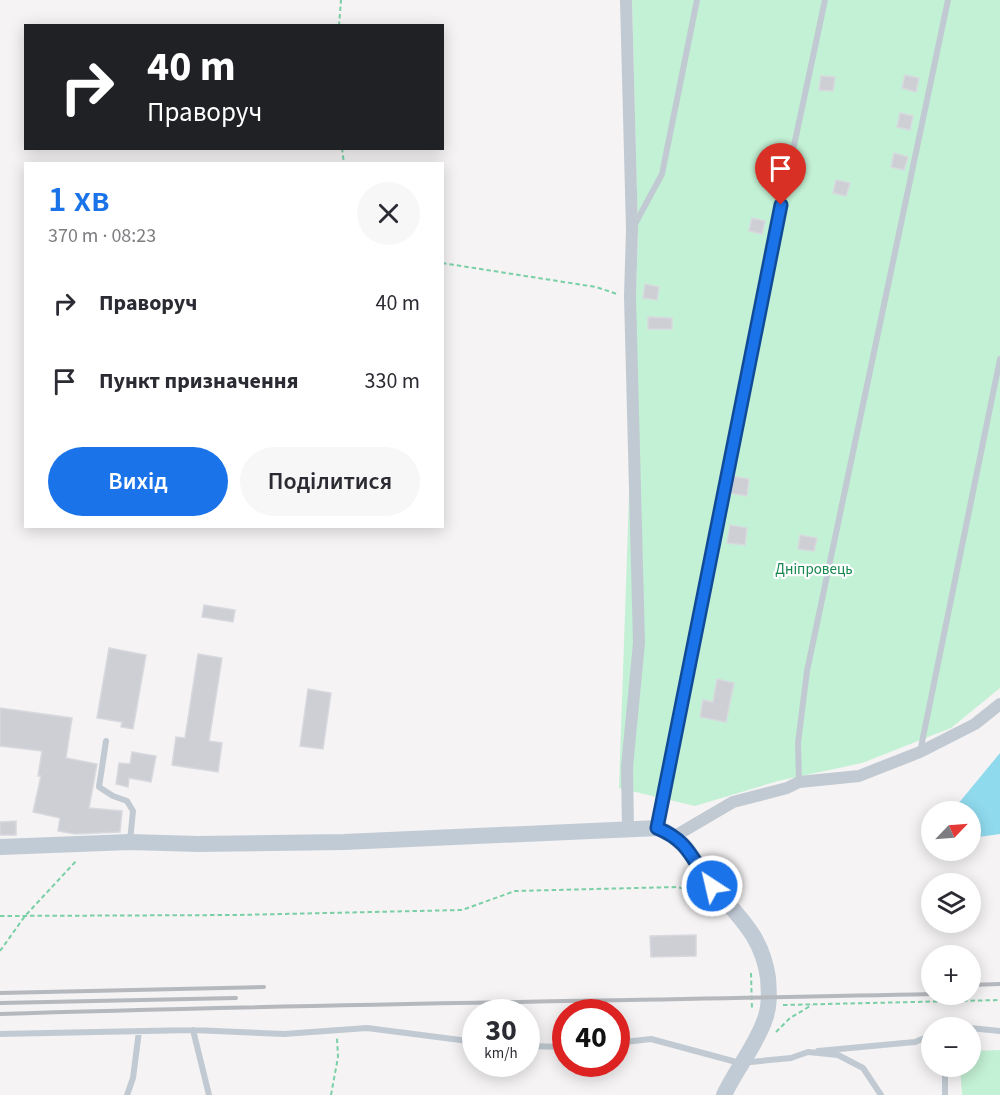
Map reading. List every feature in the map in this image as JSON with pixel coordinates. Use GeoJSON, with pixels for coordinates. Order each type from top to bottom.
{"type":"FeatureCollection","features":[{"type":"Feature","properties":{"kind":"street"},"geometry":{"type":"LineString","coordinates":[[626,0],[632,230],[630,296],[639,643],[627,767],[628,829]]}},
{"type":"Feature","properties":{"kind":"street"},"geometry":{"type":"LineString","coordinates":[[675,836],[733,802],[787,788],[799,782],[859,776],[920,752],[975,724],[1000,705]]}},
{"type":"Feature","properties":{"kind":"street"},"geometry":{"type":"LineString","coordinates":[[0,847],[130,842],[198,844],[344,842],[657,828],[675,836],[760,945],[765,961],[769,1007],[752,1047],[724,1095]]}},
{"type":"Feature","properties":{"kind":"lane"},"geometry":{"type":"LineString","coordinates":[[632,230],[662,174],[697,0]]}},
{"type":"Feature","properties":{"kind":"lane"},"geometry":{"type":"LineString","coordinates":[[657,828],[759,308],[825,0]]}},
{"type":"Feature","properties":{"kind":"lane"},"geometry":{"type":"LineString","coordinates":[[799,782],[798,743],[807,672],[948,0]]}},
{"type":"Feature","properties":{"kind":"lane"},"geometry":{"type":"LineString","coordinates":[[920,752],[1000,359]]}},
{"type":"Feature","properties":{"kind":"lane"},"geometry":{"type":"LineString","coordinates":[[105,741],[99,787],[127,801],[133,811],[130,842]]}},
{"type":"Feature","properties":{"kind":"lane"},"geometry":{"type":"LineString","coordinates":[[0,1034],[193,1030],[284,1034],[367,1028],[462,1040]]}},
{"type":"Feature","properties":{"kind":"lane"},"geometry":{"type":"LineString","coordinates":[[981,1029],[1000,1031]]}},
{"type":"Feature","properties":{"kind":"lane"},"geometry":{"type":"LineString","coordinates":[[193,1030],[209,1095]]}},
{"type":"Feature","properties":{"kind":"lane"},"geometry":{"type":"LineString","coordinates":[[127,1095],[133,1078],[139,1031]]}},
{"type":"Feature","properties":{"kind":"lane"},"geometry":{"type":"LineString","coordinates":[[630,1041],[651,1039],[741,1063],[791,1058],[808,1052],[921,1040]]}},
{"type":"Feature","properties":{"kind":"lane"},"geometry":{"type":"LineString","coordinates":[[808,1052],[838,1055],[862,1068],[881,1095]]}},
{"type":"Feature","properties":{"kind":"lane"},"geometry":{"type":"LineString","coordinates":[[945,1077],[945,1095]]}},
{"type":"Feature","properties":{"kind":"path"},"geometry":{"type":"LineString","coordinates":[[339,24],[341,0]]}},
{"type":"Feature","properties":{"kind":"path"},"geometry":{"type":"LineString","coordinates":[[444,264],[596,287],[607,292],[630,296]]}},
{"type":"Feature","properties":{"kind":"path"},"geometry":{"type":"LineString","coordinates":[[0,951],[25,916],[90,844]]}},
{"type":"Feature","properties":{"kind":"path"},"geometry":{"type":"LineString","coordinates":[[0,916],[238,915],[462,910],[515,891],[677,887],[698,891]]}},
{"type":"Feature","properties":{"kind":"path"},"geometry":{"type":"LineString","coordinates":[[751,967],[752,1011]]}},
{"type":"Feature","properties":{"kind":"path"},"geometry":{"type":"LineString","coordinates":[[769,1007],[1000,1000]]}},
{"type":"Feature","properties":{"kind":"path"},"geometry":{"type":"LineString","coordinates":[[752,1047],[771,1037],[790,1018],[814,1004]]}},
{"type":"Feature","properties":{"kind":"path"},"geometry":{"type":"LineString","coordinates":[[331,1095],[338,1057],[337,1030]]}},
{"type":"Feature","properties":{"kind":"green space","name":"Дніпровець"},"geometry":{"type":"Polygon","coordinates":[[[632,0],[1000,0],[1000,688],[951,728],[862,763],[778,781],[695,806],[619,788],[638,235],[632,0]]]}},
{"type":"Feature","properties":{"kind":"green space"},"geometry":{"type":"Polygon","coordinates":[[[1000,1050],[1000,1095],[962,1095],[961,1077],[981,1077],[981,1051],[1000,1050]]]}},
{"type":"Feature","properties":{"kind":"water"},"geometry":{"type":"Polygon","coordinates":[[[1000,753],[1000,834],[981,837],[981,801],[960,801],[1000,753]]]}},
{"type":"Feature","properties":{"kind":"building"},"geometry":{"type":"Polygon","coordinates":[[[905,75],[919,78],[916,92],[902,88],[905,75]]]}},
{"type":"Feature","properties":{"kind":"building"},"geometry":{"type":"Polygon","coordinates":[[[821,76],[835,77],[833,91],[819,90],[821,76]]]}},
{"type":"Feature","properties":{"kind":"building"},"geometry":{"type":"Polygon","coordinates":[[[900,113],[913,116],[910,130],[897,127],[900,113]]]}},
{"type":"Feature","properties":{"kind":"building"},"geometry":{"type":"Polygon","coordinates":[[[894,153],[908,157],[904,170],[891,167],[894,153]]]}},
{"type":"Feature","properties":{"kind":"building"},"geometry":{"type":"Polygon","coordinates":[[[836,180],[850,183],[846,196],[833,193],[836,180]]]}},
{"type":"Feature","properties":{"kind":"building"},"geometry":{"type":"Polygon","coordinates":[[[752,218],[765,221],[762,234],[749,231],[752,218]]]}},
{"type":"Feature","properties":{"kind":"building"},"geometry":{"type":"Polygon","coordinates":[[[645,284],[659,287],[657,300],[643,298],[645,284]]]}},
{"type":"Feature","properties":{"kind":"building"},"geometry":{"type":"Polygon","coordinates":[[[648,317],[672,318],[672,329],[648,329],[648,317]]]}},
{"type":"Feature","properties":{"kind":"building"},"geometry":{"type":"Polygon","coordinates":[[[732,476],[749,479],[747,496],[729,493],[732,476]]]}},
{"type":"Feature","properties":{"kind":"building"},"geometry":{"type":"Polygon","coordinates":[[[730,525],[747,528],[745,545],[727,543],[730,525]]]}},
{"type":"Feature","properties":{"kind":"building"},"geometry":{"type":"Polygon","coordinates":[[[800,535],[817,538],[814,551],[798,549],[800,535]]]}},
{"type":"Feature","properties":{"kind":"building"},"geometry":{"type":"Polygon","coordinates":[[[204,605],[235,610],[233,622],[202,617],[204,605]]]}},
{"type":"Feature","properties":{"kind":"building"},"geometry":{"type":"Polygon","coordinates":[[[109,648],[146,655],[133,729],[121,727],[122,722],[97,718],[109,648]]]}},
{"type":"Feature","properties":{"kind":"building"},"geometry":{"type":"Polygon","coordinates":[[[198,654],[222,658],[209,741],[222,743],[218,772],[172,765],[176,737],[185,738],[198,654]]]}},
{"type":"Feature","properties":{"kind":"building"},"geometry":{"type":"Polygon","coordinates":[[[717,679],[734,683],[726,722],[700,717],[703,700],[713,702],[717,679]]]}},
{"type":"Feature","properties":{"kind":"building"},"geometry":{"type":"Polygon","coordinates":[[[308,689],[331,693],[323,749],[300,746],[308,689]]]}},
{"type":"Feature","properties":{"kind":"building"},"geometry":{"type":"Polygon","coordinates":[[[0,708],[72,718],[66,758],[97,764],[89,808],[122,811],[120,832],[75,834],[58,831],[60,818],[33,812],[41,776],[38,776],[42,751],[0,746],[0,708]]]}},
{"type":"Feature","properties":{"kind":"building"},"geometry":{"type":"Polygon","coordinates":[[[132,752],[156,756],[151,782],[129,778],[128,787],[116,784],[119,763],[130,764],[132,752]]]}},
{"type":"Feature","properties":{"kind":"building"},"geometry":{"type":"Polygon","coordinates":[[[16,821],[16,835],[0,835],[0,822],[16,821]]]}},
{"type":"Feature","properties":{"kind":"building"},"geometry":{"type":"Polygon","coordinates":[[[696,935],[696,956],[651,957],[650,936],[696,935]]]}},
{"type":"Feature","properties":{"kind":"railway"},"geometry":{"type":"LineString","coordinates":[[981,985],[1000,984]]}},
{"type":"Feature","properties":{"kind":"railway"},"geometry":{"type":"LineString","coordinates":[[0,993],[264,987]]}},
{"type":"Feature","properties":{"kind":"railway"},"geometry":{"type":"LineString","coordinates":[[0,1014],[921,994]]}},
{"type":"Feature","properties":{"kind":"railway"},"geometry":{"type":"LineString","coordinates":[[0,1003],[236,998]]}},
{"type":"Feature","properties":{"kind":"route"},"geometry":{"type":"LineString","coordinates":[[712,886],[684,845],[675,836],[657,828],[781,205]]}}]}
